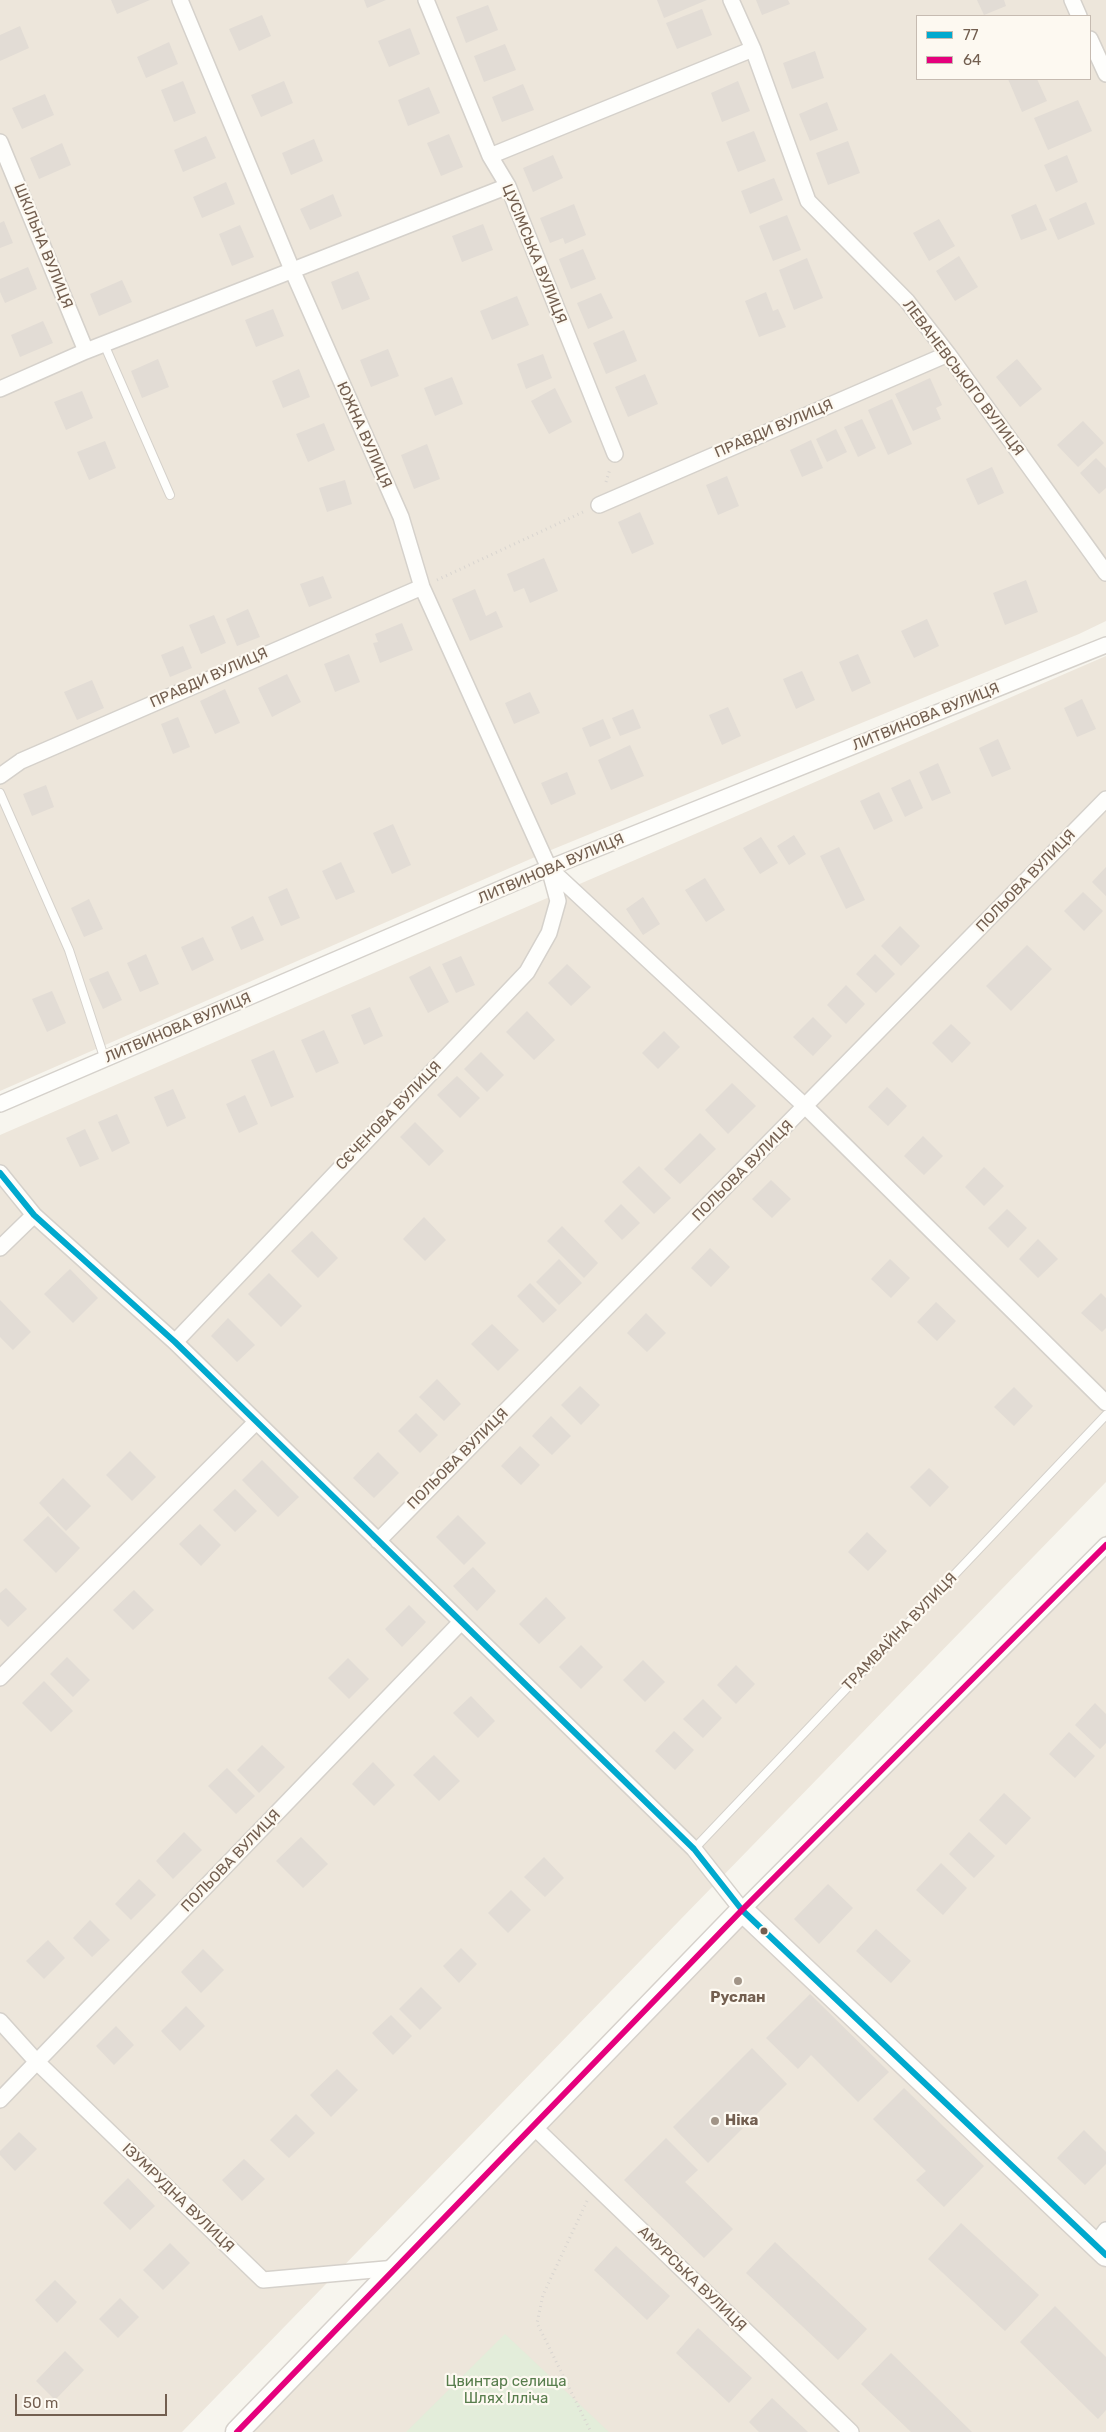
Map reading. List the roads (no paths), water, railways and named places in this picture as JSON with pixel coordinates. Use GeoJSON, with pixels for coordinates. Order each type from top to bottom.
{"type":"FeatureCollection","features":[{"type":"Feature","properties":{"kind":"street","name":"ЮЖНА ВУЛИЦЯ"},"geometry":{"type":"LineString","coordinates":[[180,0],[293,272],[401,518],[422,587],[549,868]]}},
{"type":"Feature","properties":{"kind":"street","name":"ЦУСІМСЬКА ВУЛИЦЯ"},"geometry":{"type":"LineString","coordinates":[[426,0],[490,156],[508,186],[615,454]]}},
{"type":"Feature","properties":{"kind":"street","name":"ЛЕВАНЕВСЬКОГО ВУЛИЦЯ"},"geometry":{"type":"LineString","coordinates":[[731,0],[753,49],[808,201],[907,301],[948,354],[1106,573]]}},
{"type":"Feature","properties":{"kind":"street"},"geometry":{"type":"LineString","coordinates":[[1072,0],[1079,15]]}},
{"type":"Feature","properties":{"kind":"street"},"geometry":{"type":"LineString","coordinates":[[1091,41],[1106,74]]}},
{"type":"Feature","properties":{"kind":"street"},"geometry":{"type":"LineString","coordinates":[[490,156],[753,49]]}},
{"type":"Feature","properties":{"kind":"street","name":"ШКІЛЬНА ВУЛИЦЯ"},"geometry":{"type":"LineString","coordinates":[[0,142],[86,351]]}},
{"type":"Feature","properties":{"kind":"street"},"geometry":{"type":"LineString","coordinates":[[0,388],[86,351],[293,272],[508,186]]}},
{"type":"Feature","properties":{"kind":"street","name":"ПРАВДИ ВУЛИЦЯ"},"geometry":{"type":"LineString","coordinates":[[599,505],[948,354]]}},
{"type":"Feature","properties":{"kind":"street","name":"ПРАВДИ ВУЛИЦЯ"},"geometry":{"type":"LineString","coordinates":[[0,776],[21,761],[422,587]]}},
{"type":"Feature","properties":{"kind":"street","name":"ЛИТВИНОВА ВУЛИЦЯ"},"geometry":{"type":"LineString","coordinates":[[0,1104],[549,868],[1106,645]]}},
{"type":"Feature","properties":{"kind":"street","name":"ПОЛЬОВА ВУЛИЦЯ"},"geometry":{"type":"LineString","coordinates":[[378,1541],[806,1107],[1106,799]]}},
{"type":"Feature","properties":{"kind":"street"},"geometry":{"type":"LineString","coordinates":[[549,868],[806,1107],[1106,1403]]}},
{"type":"Feature","properties":{"kind":"street","name":"СЄЧЕНОВА ВУЛИЦЯ"},"geometry":{"type":"LineString","coordinates":[[175,1342],[527,972],[549,933],[558,901],[549,868]]}},
{"type":"Feature","properties":{"kind":"street"},"geometry":{"type":"LineString","coordinates":[[0,1173],[34,1215],[175,1342],[694,1848],[742,1910],[1102,2243]]}},
{"type":"Feature","properties":{"kind":"street"},"geometry":{"type":"LineString","coordinates":[[0,1248],[34,1215]]}},
{"type":"Feature","properties":{"kind":"street"},"geometry":{"type":"LineString","coordinates":[[0,1678],[256,1422]]}},
{"type":"Feature","properties":{"kind":"street"},"geometry":{"type":"LineString","coordinates":[[237,2432],[742,1910],[1106,1545]]}},
{"type":"Feature","properties":{"kind":"street","name":"ПОЛЬОВА ВУЛИЦЯ"},"geometry":{"type":"LineString","coordinates":[[0,2100],[461,1622]]}},
{"type":"Feature","properties":{"kind":"street","name":"ІЗУМРУДНА ВУЛИЦЯ"},"geometry":{"type":"LineString","coordinates":[[0,2021],[37,2062],[263,2280],[396,2268]]}},
{"type":"Feature","properties":{"kind":"street","name":"АМУРСЬКА ВУЛИЦЯ"},"geometry":{"type":"LineString","coordinates":[[533,2126],[851,2432]]}},
{"type":"Feature","properties":{"kind":"lane"},"geometry":{"type":"LineString","coordinates":[[104,344],[170,495]]}},
{"type":"Feature","properties":{"kind":"lane"},"geometry":{"type":"LineString","coordinates":[[0,793],[69,950],[105,1060]]}},
{"type":"Feature","properties":{"kind":"lane","name":"ТРАМВАЙНА ВУЛИЦЯ"},"geometry":{"type":"LineString","coordinates":[[694,1848],[1106,1415]]}},
{"type":"Feature","properties":{"kind":"place","name":"Руслан"},"geometry":{"type":"Point","coordinates":[738,1981]}},
{"type":"Feature","properties":{"kind":"place","name":"Ніка"},"geometry":{"type":"Point","coordinates":[715,2121]}},
{"type":"Feature","properties":{"kind":"park label","name":"Цвинтар селища Шлях Ілліча"},"geometry":{"type":"Point","coordinates":[506,2390]}}]}
